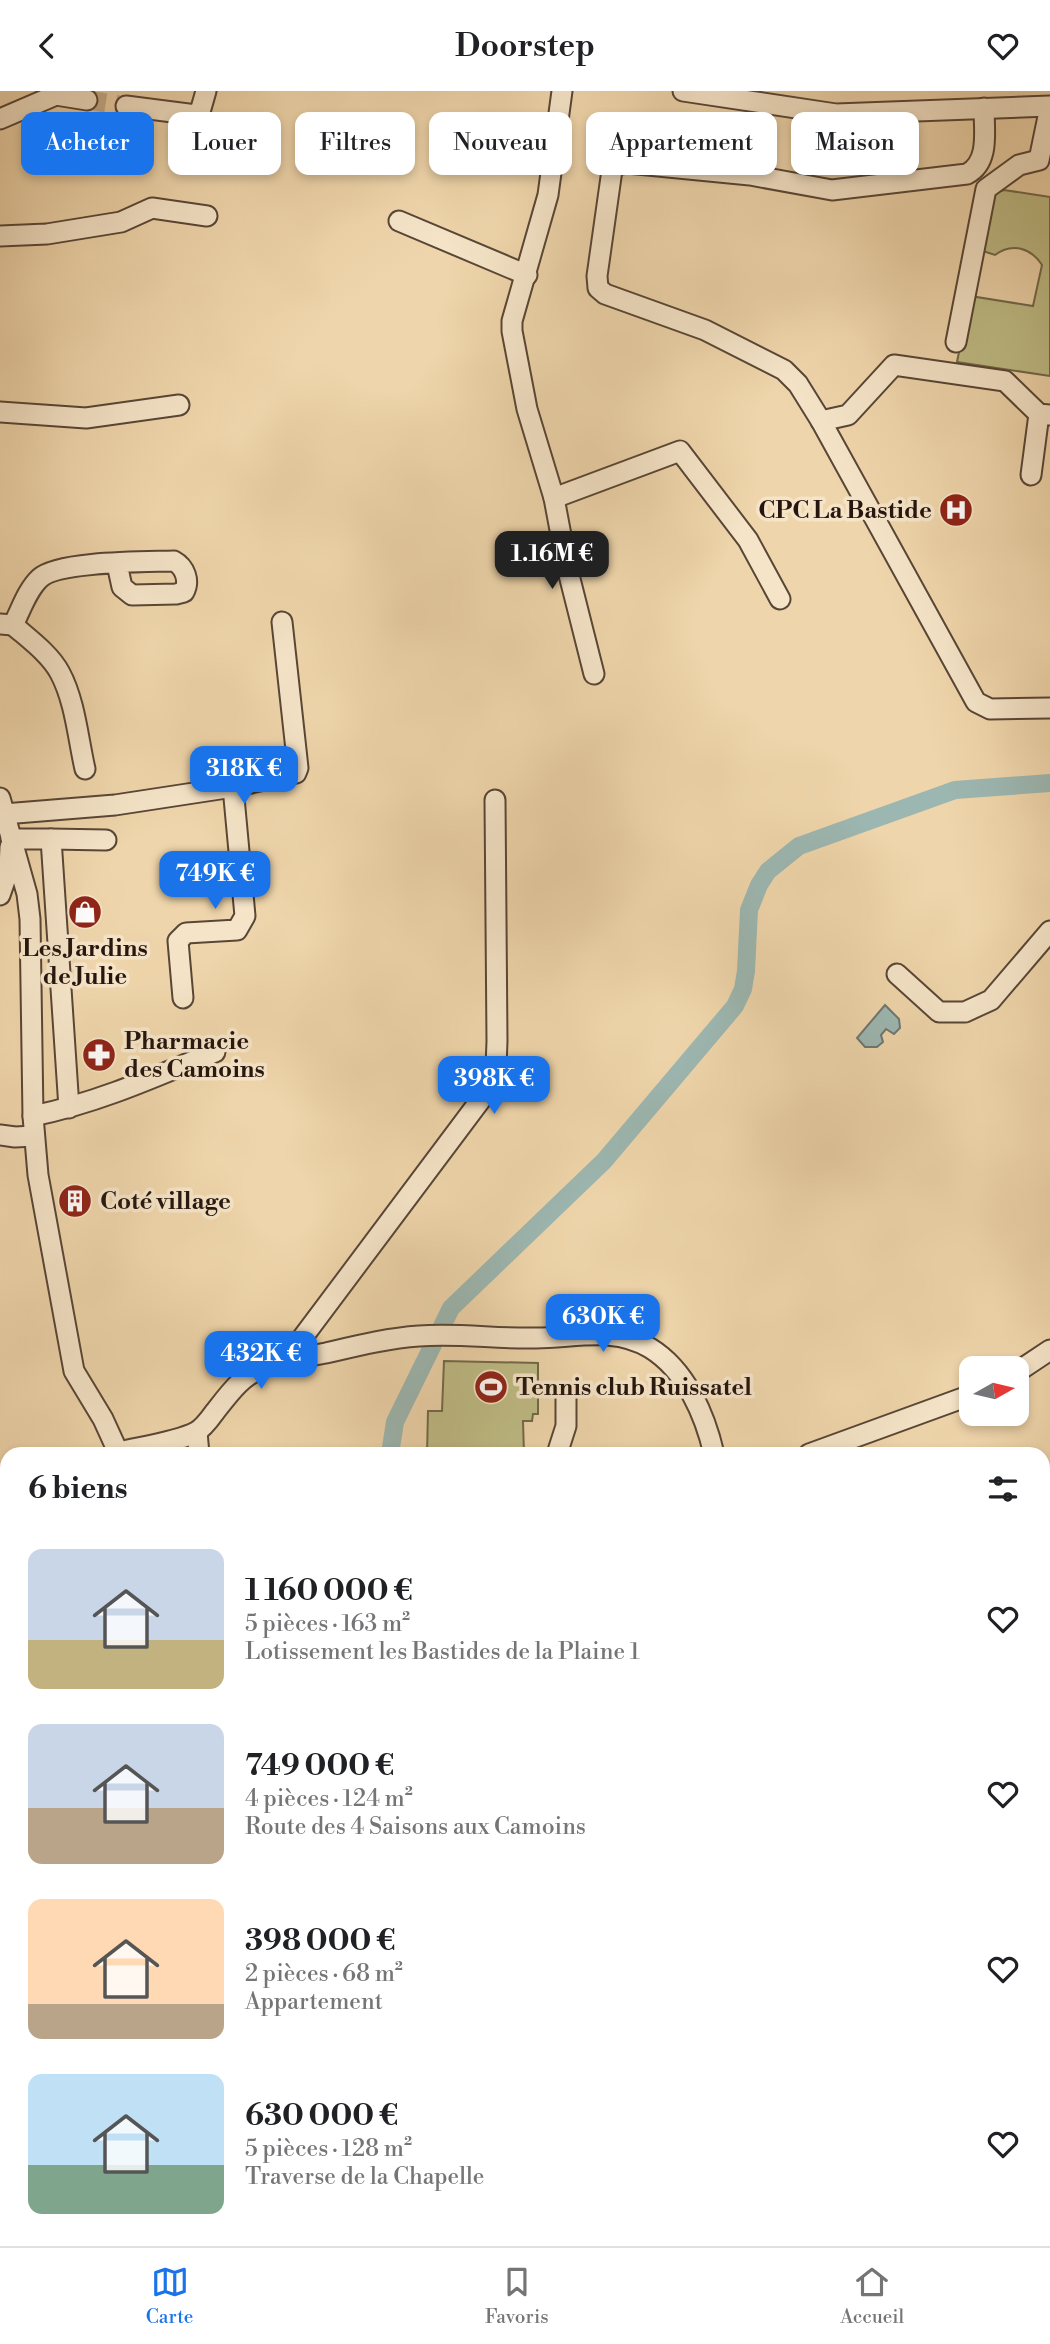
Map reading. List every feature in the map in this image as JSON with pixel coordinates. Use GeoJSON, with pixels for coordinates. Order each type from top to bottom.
{"type":"FeatureCollection","features":[{"type":"Feature","properties":{"kind":"street"},"geometry":{"type":"LineString","coordinates":[[126,106],[196,115],[200,112],[206,91]]}},
{"type":"Feature","properties":{"kind":"street"},"geometry":{"type":"LineString","coordinates":[[562,91],[548,195],[512,321],[512,331],[527,409],[554,498],[594,674]]}},
{"type":"Feature","properties":{"kind":"street"},"geometry":{"type":"LineString","coordinates":[[683,91],[836,114],[1050,107],[1045,165],[1019,165],[986,190],[956,342]]}},
{"type":"Feature","properties":{"kind":"street"},"geometry":{"type":"LineString","coordinates":[[0,119],[56,95],[87,100]]}},
{"type":"Feature","properties":{"kind":"street"},"geometry":{"type":"LineString","coordinates":[[984,108],[981,160],[976,169],[967,174],[832,190],[750,175],[627,163],[617,165],[612,170],[597,277],[598,288],[605,294],[705,330],[784,370],[799,384],[821,421],[976,702],[990,709],[1050,708]]}},
{"type":"Feature","properties":{"kind":"street"},"geometry":{"type":"LineString","coordinates":[[0,236],[47,234],[121,222],[152,208],[207,216]]}},
{"type":"Feature","properties":{"kind":"street"},"geometry":{"type":"LineString","coordinates":[[398,221],[527,275]]}},
{"type":"Feature","properties":{"kind":"street"},"geometry":{"type":"LineString","coordinates":[[821,421],[848,415],[894,365],[1005,381],[1044,414],[1031,475]]}},
{"type":"Feature","properties":{"kind":"street"},"geometry":{"type":"LineString","coordinates":[[0,412],[86,418],[178,405]]}},
{"type":"Feature","properties":{"kind":"street"},"geometry":{"type":"LineString","coordinates":[[554,498],[680,451],[748,540],[780,599]]}},
{"type":"Feature","properties":{"kind":"street"},"geometry":{"type":"LineString","coordinates":[[85,769],[68,693],[59,671],[34,643],[7,625],[31,589],[46,573],[59,568],[117,564]]}},
{"type":"Feature","properties":{"kind":"street"},"geometry":{"type":"LineString","coordinates":[[116,1447],[74,1371],[38,1175],[32,1095],[32,992],[27,894],[2,806],[115,805],[292,775],[298,768],[282,622]]}},
{"type":"Feature","properties":{"kind":"street"},"geometry":{"type":"LineString","coordinates":[[183,998],[178,941],[186,933],[237,930],[246,916],[233,787]]}},
{"type":"Feature","properties":{"kind":"street"},"geometry":{"type":"LineString","coordinates":[[285,1361],[491,1086],[496,1067],[497,1041],[495,800]]}},
{"type":"Feature","properties":{"kind":"street"},"geometry":{"type":"LineString","coordinates":[[10,839],[106,840]]}},
{"type":"Feature","properties":{"kind":"street"},"geometry":{"type":"LineString","coordinates":[[2,892],[9,869],[10,839]]}},
{"type":"Feature","properties":{"kind":"street"},"geometry":{"type":"LineString","coordinates":[[51,839],[69,1108]]}},
{"type":"Feature","properties":{"kind":"street"},"geometry":{"type":"LineString","coordinates":[[2,892],[16,885],[23,888],[27,894]]}},
{"type":"Feature","properties":{"kind":"street"},"geometry":{"type":"LineString","coordinates":[[897,974],[939,1012],[965,1012],[990,1000],[1050,931]]}},
{"type":"Feature","properties":{"kind":"street"},"geometry":{"type":"LineString","coordinates":[[33,1116],[106,1097],[215,1052]]}},
{"type":"Feature","properties":{"kind":"street"},"geometry":{"type":"LineString","coordinates":[[0,1135],[34,1136]]}},
{"type":"Feature","properties":{"kind":"street"},"geometry":{"type":"LineString","coordinates":[[140,1447],[197,1431],[247,1375],[285,1361],[421,1335],[538,1338],[609,1334],[628,1338],[648,1347],[663,1357],[681,1376],[709,1434],[712,1447]]}},
{"type":"Feature","properties":{"kind":"street"},"geometry":{"type":"LineString","coordinates":[[1029,1364],[1050,1350]]}},
{"type":"Feature","properties":{"kind":"street"},"geometry":{"type":"LineString","coordinates":[[559,1447],[566,1426],[566,1394]]}},
{"type":"Feature","properties":{"kind":"street"},"geometry":{"type":"LineString","coordinates":[[828,1447],[959,1399]]}},
{"type":"Feature","properties":{"kind":"street"},"geometry":{"type":"LineString","coordinates":[[197,1431],[198,1447]]}},
{"type":"Feature","properties":{"kind":"shaded area"},"geometry":{"type":"Polygon","coordinates":[[[1004,190],[1050,197],[1050,376],[957,362],[970,296],[1033,306],[1042,265],[1038,259],[1021,249],[1008,249],[995,255],[980,250],[995,193],[1004,190]]]}},
{"type":"Feature","properties":{"kind":"shaded area","name":"Tennis club Ruissatel"},"geometry":{"type":"Polygon","coordinates":[[[444,1361],[538,1363],[538,1414],[533,1414],[532,1421],[523,1421],[524,1447],[427,1447],[428,1411],[442,1411],[444,1361]]]}},
{"type":"Feature","properties":{"kind":"water"},"geometry":{"type":"Polygon","coordinates":[[[885,1005],[899,1019],[900,1028],[894,1034],[886,1029],[881,1035],[883,1042],[877,1047],[865,1047],[857,1038],[885,1005]]]}},
{"type":"Feature","properties":{"kind":"waterway"},"geometry":{"type":"LineString","coordinates":[[391,1447],[395,1422],[451,1308],[604,1161],[735,1006],[743,989],[746,971],[749,910],[768,871],[799,846],[955,790],[1050,783]]}},
{"type":"Feature","properties":{"kind":"tunnel"},"geometry":{"type":"LineString","coordinates":[[87,100],[126,106]]}},
{"type":"Feature","properties":{"kind":"place","name":"CPC La Bastide"},"geometry":{"type":"Point","coordinates":[956,510]}},
{"type":"Feature","properties":{"kind":"place","name":"Les Jardins de Julie"},"geometry":{"type":"Point","coordinates":[85,912]}},
{"type":"Feature","properties":{"kind":"place","name":"Pharmacie des Camoins"},"geometry":{"type":"Point","coordinates":[99,1055]}},
{"type":"Feature","properties":{"kind":"place","name":"Coté village"},"geometry":{"type":"Point","coordinates":[75,1201]}},
{"type":"Feature","properties":{"kind":"place","name":"Tennis club Ruissatel"},"geometry":{"type":"Point","coordinates":[491,1387]}}]}
